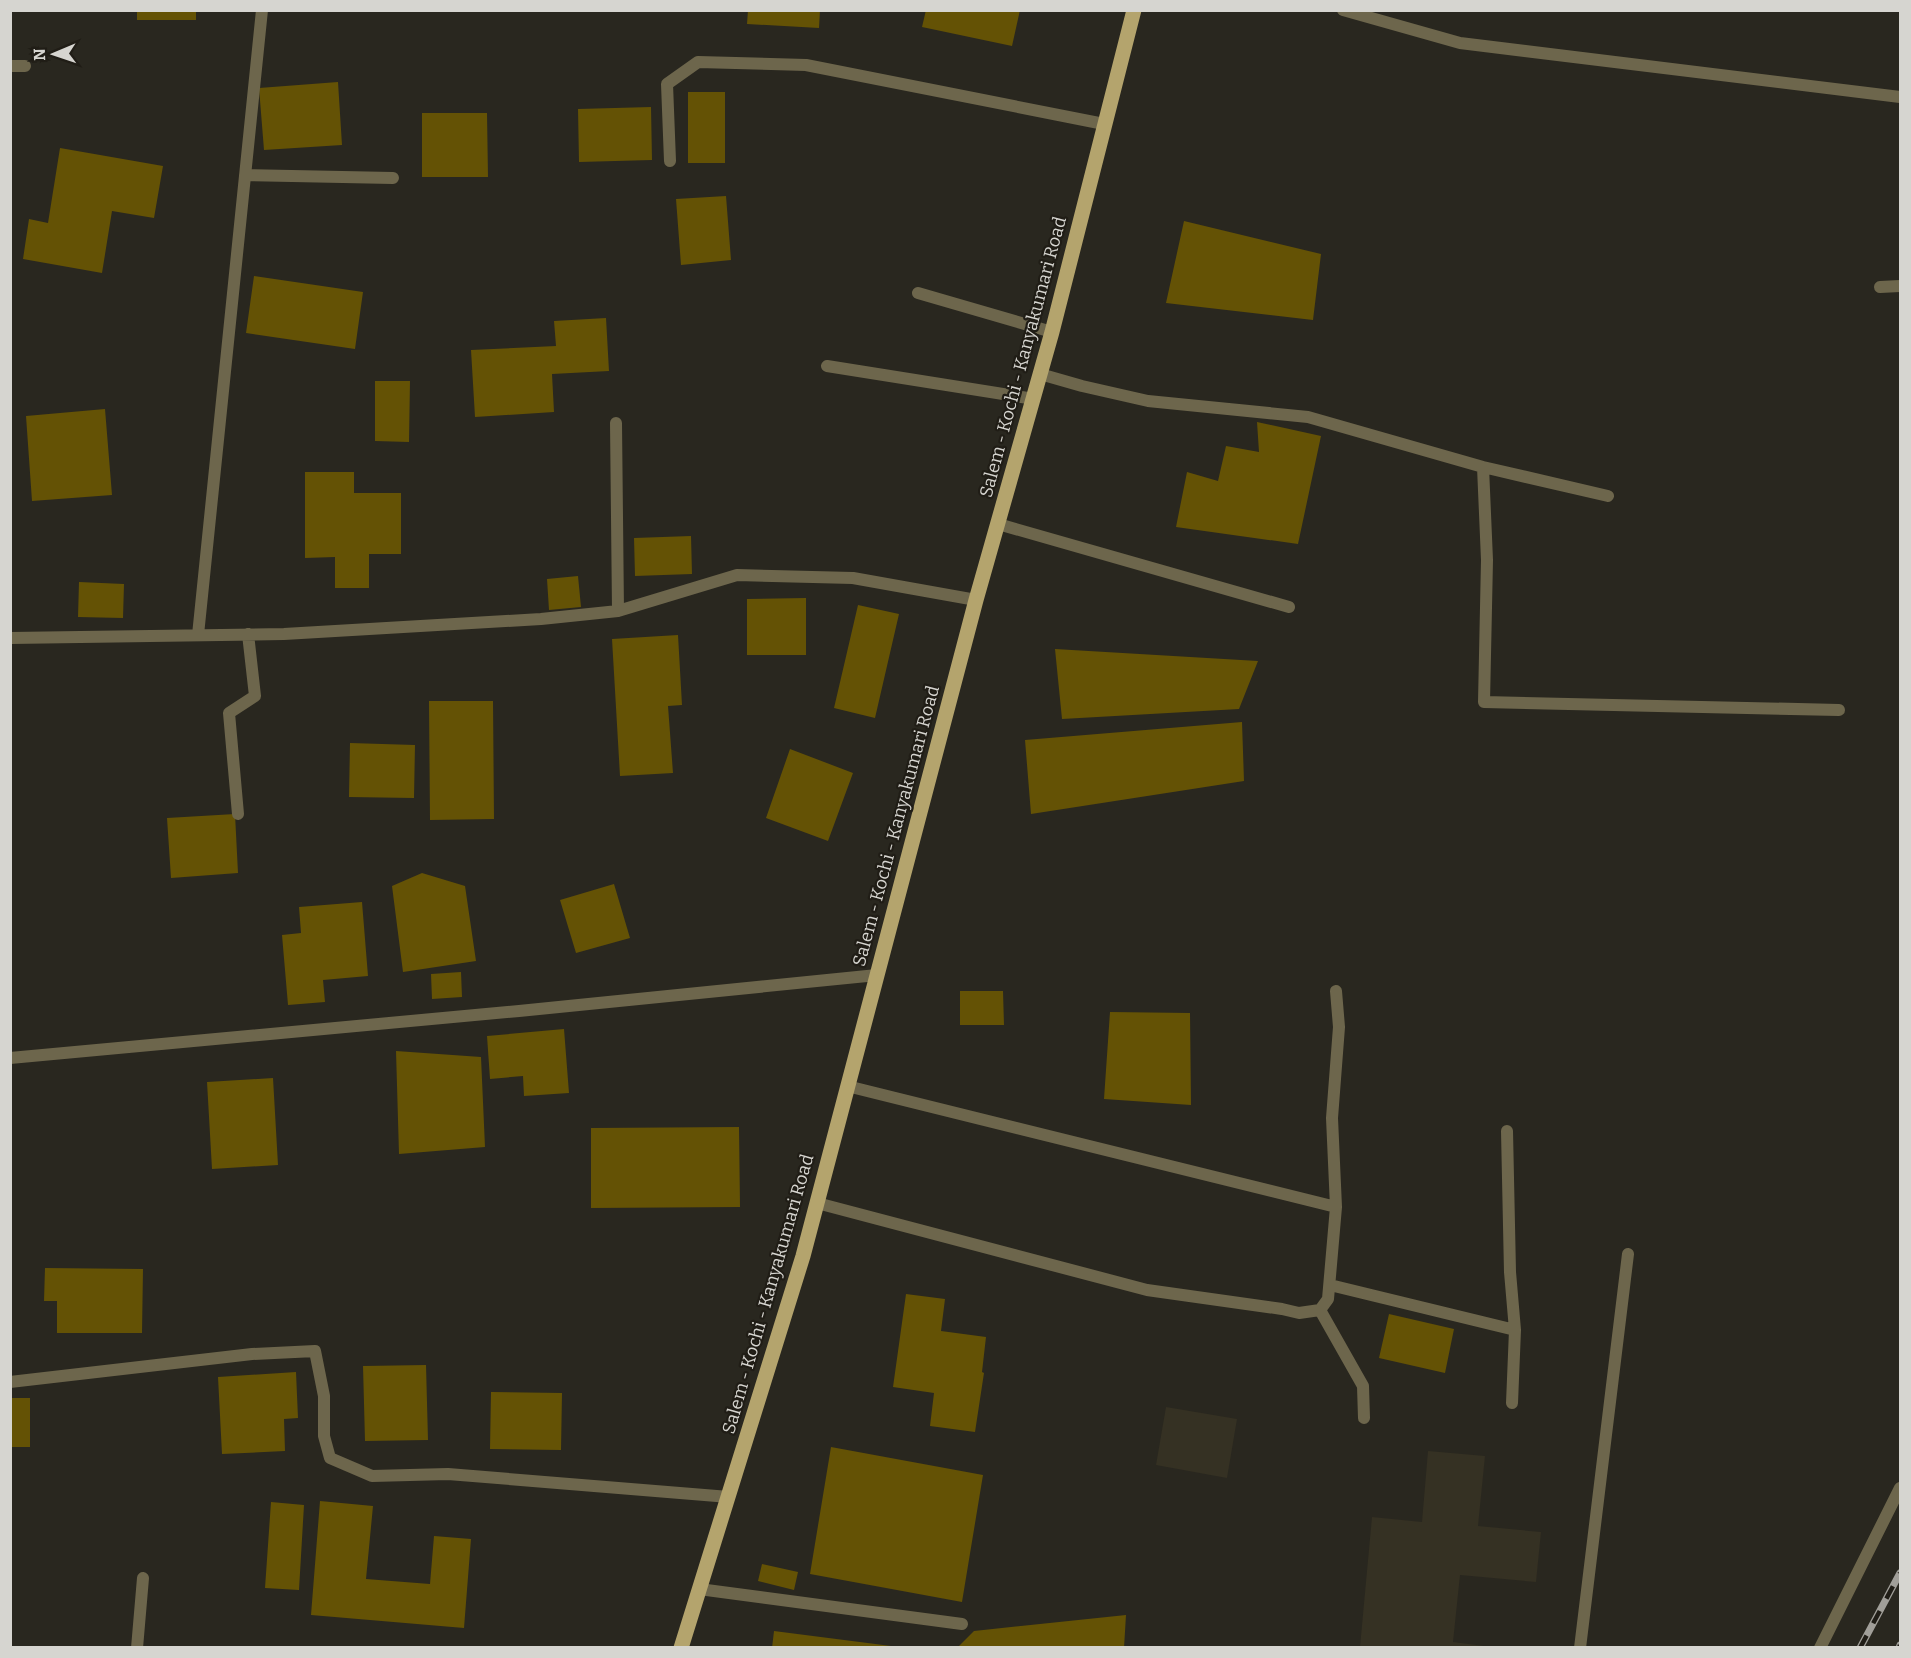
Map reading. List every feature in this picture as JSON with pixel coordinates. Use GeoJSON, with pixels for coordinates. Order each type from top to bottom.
{"type":"FeatureCollection","features":[{"type":"Feature","properties":{"kind":"main road","name":"Salem - Kochi - Kanyakumari Road"},"geometry":{"type":"LineString","coordinates":[[681,1647],[803,1256],[976,600],[1052,332],[1134,10]]}},
{"type":"Feature","properties":{"kind":"street"},"geometry":{"type":"LineString","coordinates":[[198,635],[262,10]]}},
{"type":"Feature","properties":{"kind":"street"},"geometry":{"type":"LineString","coordinates":[[1343,10],[1460,43],[1900,97]]}},
{"type":"Feature","properties":{"kind":"street"},"geometry":{"type":"LineString","coordinates":[[670,161],[667,84],[698,62],[806,65],[1104,124]]}},
{"type":"Feature","properties":{"kind":"street"},"geometry":{"type":"LineString","coordinates":[[10,66],[25,66]]}},
{"type":"Feature","properties":{"kind":"street"},"geometry":{"type":"LineString","coordinates":[[245,175],[393,178]]}},
{"type":"Feature","properties":{"kind":"street"},"geometry":{"type":"LineString","coordinates":[[1880,287],[1900,286]]}},
{"type":"Feature","properties":{"kind":"street"},"geometry":{"type":"LineString","coordinates":[[918,293],[1052,332]]}},
{"type":"Feature","properties":{"kind":"street"},"geometry":{"type":"LineString","coordinates":[[827,366],[1034,399]]}},
{"type":"Feature","properties":{"kind":"street"},"geometry":{"type":"LineString","coordinates":[[1040,374],[1148,401],[1308,417],[1483,467],[1608,496]]}},
{"type":"Feature","properties":{"kind":"street"},"geometry":{"type":"LineString","coordinates":[[616,423],[618,611]]}},
{"type":"Feature","properties":{"kind":"street"},"geometry":{"type":"LineString","coordinates":[[1483,467],[1487,560],[1484,702],[1839,710]]}},
{"type":"Feature","properties":{"kind":"street"},"geometry":{"type":"LineString","coordinates":[[998,524],[1288,607]]}},
{"type":"Feature","properties":{"kind":"street"},"geometry":{"type":"LineString","coordinates":[[10,638],[248,634],[530,620],[618,611],[737,575],[853,578],[976,600]]}},
{"type":"Feature","properties":{"kind":"street"},"geometry":{"type":"LineString","coordinates":[[238,814],[229,713],[255,696],[248,634]]}},
{"type":"Feature","properties":{"kind":"street"},"geometry":{"type":"LineString","coordinates":[[10,1058],[877,975]]}},
{"type":"Feature","properties":{"kind":"street"},"geometry":{"type":"LineString","coordinates":[[817,1203],[1147,1290],[1299,1313],[1320,1310],[1328,1299],[1336,1207],[1332,1118],[1339,1027],[1336,991]]}},
{"type":"Feature","properties":{"kind":"street"},"geometry":{"type":"LineString","coordinates":[[848,1086],[1336,1207]]}},
{"type":"Feature","properties":{"kind":"street"},"geometry":{"type":"LineString","coordinates":[[1507,1131],[1510,1272],[1515,1330],[1512,1403]]}},
{"type":"Feature","properties":{"kind":"street"},"geometry":{"type":"LineString","coordinates":[[1580,1647],[1628,1254]]}},
{"type":"Feature","properties":{"kind":"street"},"geometry":{"type":"LineString","coordinates":[[1330,1285],[1515,1330]]}},
{"type":"Feature","properties":{"kind":"street"},"geometry":{"type":"LineString","coordinates":[[1320,1310],[1363,1386],[1364,1418]]}},
{"type":"Feature","properties":{"kind":"street"},"geometry":{"type":"LineString","coordinates":[[10,1382],[252,1354],[315,1352],[324,1396],[324,1436],[330,1458],[372,1476],[448,1474],[729,1497]]}},
{"type":"Feature","properties":{"kind":"street"},"geometry":{"type":"LineString","coordinates":[[1820,1647],[1900,1488]]}},
{"type":"Feature","properties":{"kind":"street"},"geometry":{"type":"LineString","coordinates":[[137,1647],[143,1578]]}},
{"type":"Feature","properties":{"kind":"street"},"geometry":{"type":"LineString","coordinates":[[699,1589],[962,1624]]}},
{"type":"Feature","properties":{"kind":"shaded area"},"geometry":{"type":"Polygon","coordinates":[[[1166,1407],[1237,1419],[1227,1478],[1156,1465],[1166,1407]]]}},
{"type":"Feature","properties":{"kind":"shaded area"},"geometry":{"type":"Polygon","coordinates":[[[1428,1451],[1485,1456],[1478,1526],[1541,1532],[1536,1582],[1460,1575],[1453,1642],[1492,1647],[1360,1647],[1372,1517],[1422,1522],[1428,1451]]]}},
{"type":"Feature","properties":{"kind":"building"},"geometry":{"type":"Polygon","coordinates":[[[137,10],[196,10],[196,20],[137,20],[137,10]]]}},
{"type":"Feature","properties":{"kind":"building"},"geometry":{"type":"Polygon","coordinates":[[[748,10],[820,10],[819,28],[747,24],[748,10]]]}},
{"type":"Feature","properties":{"kind":"building"},"geometry":{"type":"Polygon","coordinates":[[[926,10],[1020,10],[1012,46],[922,27],[926,10]]]}},
{"type":"Feature","properties":{"kind":"building"},"geometry":{"type":"Polygon","coordinates":[[[338,82],[342,145],[264,150],[259,88],[338,82]]]}},
{"type":"Feature","properties":{"kind":"building"},"geometry":{"type":"Polygon","coordinates":[[[688,92],[725,92],[725,163],[688,163],[688,92]]]}},
{"type":"Feature","properties":{"kind":"building"},"geometry":{"type":"Polygon","coordinates":[[[651,107],[652,160],[579,162],[578,109],[651,107]]]}},
{"type":"Feature","properties":{"kind":"building"},"geometry":{"type":"Polygon","coordinates":[[[422,113],[487,113],[488,177],[422,177],[422,113]]]}},
{"type":"Feature","properties":{"kind":"building"},"geometry":{"type":"Polygon","coordinates":[[[60,148],[163,166],[154,218],[112,211],[102,273],[23,259],[29,219],[48,223],[60,148]]]}},
{"type":"Feature","properties":{"kind":"building"},"geometry":{"type":"Polygon","coordinates":[[[726,196],[731,260],[681,265],[676,199],[726,196]]]}},
{"type":"Feature","properties":{"kind":"building"},"geometry":{"type":"Polygon","coordinates":[[[1184,221],[1321,254],[1313,320],[1166,303],[1184,221]]]}},
{"type":"Feature","properties":{"kind":"building"},"geometry":{"type":"Polygon","coordinates":[[[254,276],[363,292],[355,349],[246,333],[254,276]]]}},
{"type":"Feature","properties":{"kind":"building"},"geometry":{"type":"Polygon","coordinates":[[[606,318],[609,371],[552,374],[554,412],[475,417],[471,350],[556,346],[554,321],[606,318]]]}},
{"type":"Feature","properties":{"kind":"building"},"geometry":{"type":"Polygon","coordinates":[[[375,381],[410,381],[409,442],[375,441],[375,381]]]}},
{"type":"Feature","properties":{"kind":"building"},"geometry":{"type":"Polygon","coordinates":[[[105,409],[112,495],[32,501],[26,416],[105,409]]]}},
{"type":"Feature","properties":{"kind":"building"},"geometry":{"type":"Polygon","coordinates":[[[1257,422],[1321,436],[1298,544],[1176,527],[1187,472],[1218,481],[1226,446],[1259,452],[1257,422]]]}},
{"type":"Feature","properties":{"kind":"building"},"geometry":{"type":"Polygon","coordinates":[[[305,472],[354,472],[354,493],[401,493],[401,554],[369,554],[369,588],[335,588],[335,557],[305,558],[305,472]]]}},
{"type":"Feature","properties":{"kind":"building"},"geometry":{"type":"Polygon","coordinates":[[[691,536],[692,574],[635,576],[634,538],[691,536]]]}},
{"type":"Feature","properties":{"kind":"building"},"geometry":{"type":"Polygon","coordinates":[[[578,576],[581,607],[549,610],[547,579],[578,576]]]}},
{"type":"Feature","properties":{"kind":"building"},"geometry":{"type":"Polygon","coordinates":[[[79,582],[124,584],[123,618],[78,617],[79,582]]]}},
{"type":"Feature","properties":{"kind":"building"},"geometry":{"type":"Polygon","coordinates":[[[806,598],[806,655],[747,655],[747,599],[806,598]]]}},
{"type":"Feature","properties":{"kind":"building"},"geometry":{"type":"Polygon","coordinates":[[[858,605],[899,614],[875,718],[834,708],[858,605]]]}},
{"type":"Feature","properties":{"kind":"building"},"geometry":{"type":"Polygon","coordinates":[[[678,635],[682,705],[668,706],[673,773],[620,776],[612,639],[678,635]]]}},
{"type":"Feature","properties":{"kind":"building"},"geometry":{"type":"Polygon","coordinates":[[[1055,649],[1258,661],[1239,709],[1062,719],[1055,649]]]}},
{"type":"Feature","properties":{"kind":"building"},"geometry":{"type":"Polygon","coordinates":[[[429,701],[493,701],[494,819],[430,820],[429,701]]]}},
{"type":"Feature","properties":{"kind":"building"},"geometry":{"type":"Polygon","coordinates":[[[1242,722],[1244,781],[1031,814],[1025,740],[1242,722]]]}},
{"type":"Feature","properties":{"kind":"building"},"geometry":{"type":"Polygon","coordinates":[[[350,743],[415,745],[414,798],[349,797],[350,743]]]}},
{"type":"Feature","properties":{"kind":"building"},"geometry":{"type":"Polygon","coordinates":[[[790,749],[853,773],[828,841],[766,818],[790,749]]]}},
{"type":"Feature","properties":{"kind":"building"},"geometry":{"type":"Polygon","coordinates":[[[235,814],[238,873],[171,878],[167,818],[235,814]]]}},
{"type":"Feature","properties":{"kind":"building"},"geometry":{"type":"Polygon","coordinates":[[[422,873],[465,886],[476,961],[403,972],[392,886],[422,873]]]}},
{"type":"Feature","properties":{"kind":"building"},"geometry":{"type":"Polygon","coordinates":[[[614,884],[630,938],[576,953],[560,900],[614,884]]]}},
{"type":"Feature","properties":{"kind":"building"},"geometry":{"type":"Polygon","coordinates":[[[362,902],[368,976],[323,980],[325,1002],[288,1005],[282,935],[301,933],[299,907],[362,902]]]}},
{"type":"Feature","properties":{"kind":"building"},"geometry":{"type":"Polygon","coordinates":[[[461,972],[462,997],[432,999],[431,974],[461,972]]]}},
{"type":"Feature","properties":{"kind":"building"},"geometry":{"type":"Polygon","coordinates":[[[960,991],[1003,991],[1004,1025],[960,1025],[960,991]]]}},
{"type":"Feature","properties":{"kind":"building"},"geometry":{"type":"Polygon","coordinates":[[[1110,1012],[1190,1013],[1191,1105],[1104,1099],[1110,1012]]]}},
{"type":"Feature","properties":{"kind":"building"},"geometry":{"type":"Polygon","coordinates":[[[564,1029],[569,1093],[524,1096],[523,1076],[490,1079],[487,1036],[564,1029]]]}},
{"type":"Feature","properties":{"kind":"building"},"geometry":{"type":"Polygon","coordinates":[[[396,1051],[481,1057],[485,1147],[399,1154],[396,1051]]]}},
{"type":"Feature","properties":{"kind":"building"},"geometry":{"type":"Polygon","coordinates":[[[273,1078],[278,1165],[212,1169],[207,1082],[273,1078]]]}},
{"type":"Feature","properties":{"kind":"building"},"geometry":{"type":"Polygon","coordinates":[[[739,1127],[740,1207],[591,1208],[591,1128],[739,1127]]]}},
{"type":"Feature","properties":{"kind":"building"},"geometry":{"type":"Polygon","coordinates":[[[45,1268],[143,1269],[142,1333],[57,1333],[57,1301],[44,1301],[45,1268]]]}},
{"type":"Feature","properties":{"kind":"building"},"geometry":{"type":"Polygon","coordinates":[[[906,1294],[945,1299],[941,1331],[986,1337],[982,1372],[984,1373],[975,1432],[930,1426],[934,1393],[893,1387],[906,1294]]]}},
{"type":"Feature","properties":{"kind":"building"},"geometry":{"type":"Polygon","coordinates":[[[1389,1314],[1454,1329],[1445,1373],[1379,1358],[1389,1314]]]}},
{"type":"Feature","properties":{"kind":"building"},"geometry":{"type":"Polygon","coordinates":[[[426,1365],[428,1440],[365,1441],[363,1366],[426,1365]]]}},
{"type":"Feature","properties":{"kind":"building"},"geometry":{"type":"Polygon","coordinates":[[[296,1372],[298,1418],[284,1419],[285,1451],[222,1454],[218,1377],[296,1372]]]}},
{"type":"Feature","properties":{"kind":"building"},"geometry":{"type":"Polygon","coordinates":[[[491,1392],[562,1393],[561,1450],[490,1449],[491,1392]]]}},
{"type":"Feature","properties":{"kind":"building"},"geometry":{"type":"Polygon","coordinates":[[[10,1398],[30,1398],[30,1447],[10,1447],[10,1398]]]}},
{"type":"Feature","properties":{"kind":"building"},"geometry":{"type":"Polygon","coordinates":[[[831,1447],[983,1475],[962,1602],[810,1574],[831,1447]]]}},
{"type":"Feature","properties":{"kind":"building"},"geometry":{"type":"Polygon","coordinates":[[[320,1501],[373,1506],[366,1579],[430,1584],[434,1536],[471,1539],[464,1628],[311,1615],[320,1501]]]}},
{"type":"Feature","properties":{"kind":"building"},"geometry":{"type":"Polygon","coordinates":[[[271,1502],[304,1505],[299,1590],[265,1588],[271,1502]]]}},
{"type":"Feature","properties":{"kind":"building"},"geometry":{"type":"Polygon","coordinates":[[[762,1564],[798,1572],[794,1590],[758,1581],[762,1564]]]}},
{"type":"Feature","properties":{"kind":"building"},"geometry":{"type":"Polygon","coordinates":[[[1126,1615],[1124,1648],[957,1648],[974,1631],[1126,1615]]]}},
{"type":"Feature","properties":{"kind":"building"},"geometry":{"type":"Polygon","coordinates":[[[774,1631],[891,1646],[891,1648],[772,1648],[774,1631]]]}},
{"type":"Feature","properties":{"kind":"railway"},"geometry":{"type":"LineString","coordinates":[[1860,1648],[1900,1573]]}}]}
